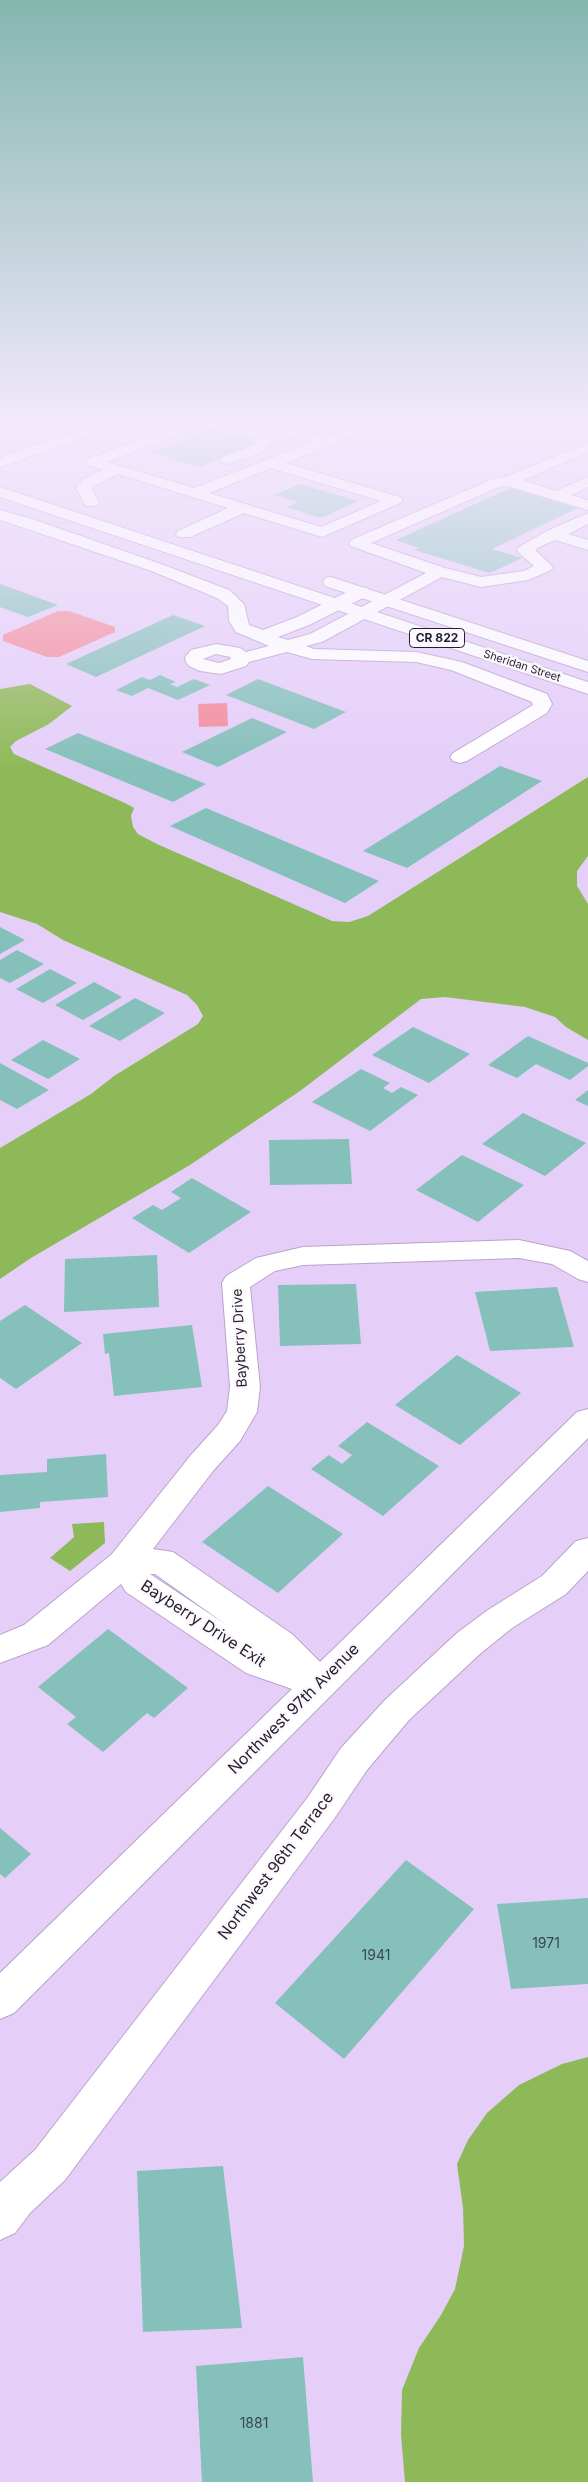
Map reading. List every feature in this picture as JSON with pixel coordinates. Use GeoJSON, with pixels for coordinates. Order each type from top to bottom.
{"type":"FeatureCollection","features":[{"type":"Feature","properties":{"kind":"street"},"geometry":{"type":"LineString","coordinates":[[68,538],[155,567],[223,594],[236,604],[238,621],[242,628],[285,646],[312,654],[416,657],[456,666],[540,698],[543,704],[540,709],[460,757]]}},
{"type":"Feature","properties":{"kind":"street","name":"Sheridan Street"},"geometry":{"type":"LineString","coordinates":[[137,538],[588,688]]}},
{"type":"Feature","properties":{"kind":"street"},"geometry":{"type":"LineString","coordinates":[[198,538],[212,542]]}},
{"type":"Feature","properties":{"kind":"street"},"geometry":{"type":"LineString","coordinates":[[369,538],[357,543],[440,572],[481,582],[528,575],[545,567],[525,550],[546,538]]}},
{"type":"Feature","properties":{"kind":"street"},"geometry":{"type":"LineString","coordinates":[[565,538],[588,545]]}},
{"type":"Feature","properties":{"kind":"street"},"geometry":{"type":"LineString","coordinates":[[360,592],[303,621],[263,637],[225,649],[202,651],[194,657],[195,662],[206,667],[221,668],[232,666],[241,659],[316,638],[365,614],[386,600],[440,572]]}},
{"type":"Feature","properties":{"kind":"street","name":"Sheridan Street"},"geometry":{"type":"LineString","coordinates":[[318,578],[588,667]]}},
{"type":"Feature","properties":{"kind":"street"},"geometry":{"type":"LineString","coordinates":[[225,649],[239,654],[241,659]]}},
{"type":"Feature","properties":{"kind":"street","name":"Bayberry Drive"},"geometry":{"type":"LineString","coordinates":[[0,1649],[36,1635],[124,1563],[202,1463],[229,1433],[242,1412],[245,1387],[236,1283],[266,1264],[303,1256],[519,1249],[560,1257],[588,1273]]}},
{"type":"Feature","properties":{"kind":"street","name":"Northwest 97th Avenue"},"geometry":{"type":"LineString","coordinates":[[0,2000],[588,1420]]}},
{"type":"Feature","properties":{"kind":"street","name":"Northwest 96th Terrace"},"geometry":{"type":"LineString","coordinates":[[5,2200],[50,2166],[321,1808],[354,1758],[397,1710],[469,1642],[500,1619],[554,1585],[588,1550]]}},
{"type":"Feature","properties":{"kind":"street","name":"Bayberry Drive Exit"},"geometry":{"type":"LineString","coordinates":[[124,1563],[138,1583],[258,1663],[319,1684]]}},
{"type":"Feature","properties":{"kind":"shaded area"},"geometry":{"type":"Polygon","coordinates":[[[58,611],[69,611],[115,627],[115,632],[59,657],[47,657],[3,641],[3,635],[58,611]]]}},
{"type":"Feature","properties":{"kind":"shaded area"},"geometry":{"type":"Polygon","coordinates":[[[30,684],[72,706],[49,724],[16,741],[10,747],[14,754],[134,808],[131,816],[133,827],[138,834],[157,844],[332,921],[349,922],[368,916],[588,777],[588,856],[577,871],[577,886],[588,904],[588,1040],[566,1027],[555,1017],[525,1007],[445,997],[421,999],[300,1091],[190,1165],[31,1258],[0,1279],[0,1148],[91,1094],[114,1076],[198,1024],[203,1016],[197,1005],[187,995],[63,940],[37,924],[0,912],[0,689],[30,684]]]}},
{"type":"Feature","properties":{"kind":"shaded area"},"geometry":{"type":"Polygon","coordinates":[[[227,703],[228,726],[199,727],[198,704],[227,703]]]}},
{"type":"Feature","properties":{"kind":"shaded area"},"geometry":{"type":"Polygon","coordinates":[[[104,1522],[105,1543],[70,1571],[50,1558],[74,1537],[72,1524],[104,1522]]]}},
{"type":"Feature","properties":{"kind":"shaded area"},"geometry":{"type":"Polygon","coordinates":[[[588,2057],[588,2482],[405,2482],[401,2435],[402,2390],[419,2348],[441,2315],[455,2289],[464,2246],[463,2208],[457,2164],[468,2140],[487,2113],[519,2085],[562,2064],[588,2057]]]}},
{"type":"Feature","properties":{"kind":"building"},"geometry":{"type":"Polygon","coordinates":[[[401,538],[515,538],[492,549],[522,558],[490,573],[414,550],[419,548],[396,540],[401,538]]]}},
{"type":"Feature","properties":{"kind":"building"},"geometry":{"type":"Polygon","coordinates":[[[0,584],[58,605],[28,617],[0,607],[0,584]]]}},
{"type":"Feature","properties":{"kind":"building"},"geometry":{"type":"Polygon","coordinates":[[[173,615],[205,626],[96,677],[66,664],[173,615]]]}},
{"type":"Feature","properties":{"kind":"building"},"geometry":{"type":"Polygon","coordinates":[[[160,675],[176,682],[170,684],[177,687],[194,679],[210,685],[178,700],[148,688],[132,696],[116,690],[142,677],[150,680],[160,675]]]}},
{"type":"Feature","properties":{"kind":"building"},"geometry":{"type":"Polygon","coordinates":[[[258,679],[346,712],[314,729],[226,695],[258,679]]]}},
{"type":"Feature","properties":{"kind":"building"},"geometry":{"type":"Polygon","coordinates":[[[252,718],[287,732],[218,767],[182,752],[252,718]]]}},
{"type":"Feature","properties":{"kind":"building"},"geometry":{"type":"Polygon","coordinates":[[[78,733],[206,784],[173,802],[45,749],[78,733]]]}},
{"type":"Feature","properties":{"kind":"building"},"geometry":{"type":"Polygon","coordinates":[[[500,766],[542,781],[407,868],[363,851],[500,766]]]}},
{"type":"Feature","properties":{"kind":"building"},"geometry":{"type":"Polygon","coordinates":[[[206,808],[379,881],[345,903],[170,826],[206,808]]]}},
{"type":"Feature","properties":{"kind":"building"},"geometry":{"type":"Polygon","coordinates":[[[0,927],[25,940],[0,954],[0,927]]]}},
{"type":"Feature","properties":{"kind":"building"},"geometry":{"type":"Polygon","coordinates":[[[17,950],[44,964],[10,983],[0,978],[0,960],[17,950]]]}},
{"type":"Feature","properties":{"kind":"building"},"geometry":{"type":"Polygon","coordinates":[[[50,969],[77,983],[43,1003],[16,989],[50,969]]]}},
{"type":"Feature","properties":{"kind":"building"},"geometry":{"type":"Polygon","coordinates":[[[94,982],[122,997],[83,1020],[55,1005],[94,982]]]}},
{"type":"Feature","properties":{"kind":"building"},"geometry":{"type":"Polygon","coordinates":[[[135,998],[165,1013],[120,1041],[89,1026],[135,998]]]}},
{"type":"Feature","properties":{"kind":"building"},"geometry":{"type":"Polygon","coordinates":[[[413,1027],[470,1054],[429,1083],[372,1055],[413,1027]]]}},
{"type":"Feature","properties":{"kind":"building"},"geometry":{"type":"Polygon","coordinates":[[[528,1036],[588,1063],[588,1066],[570,1080],[536,1064],[517,1078],[488,1065],[528,1036]]]}},
{"type":"Feature","properties":{"kind":"building"},"geometry":{"type":"Polygon","coordinates":[[[43,1040],[80,1059],[48,1079],[11,1060],[43,1040]]]}},
{"type":"Feature","properties":{"kind":"building"},"geometry":{"type":"Polygon","coordinates":[[[0,1063],[49,1090],[17,1109],[0,1100],[0,1063]]]}},
{"type":"Feature","properties":{"kind":"building"},"geometry":{"type":"Polygon","coordinates":[[[361,1069],[390,1083],[383,1088],[392,1093],[401,1087],[418,1095],[370,1131],[312,1102],[361,1069]]]}},
{"type":"Feature","properties":{"kind":"building"},"geometry":{"type":"Polygon","coordinates":[[[588,1090],[588,1106],[575,1100],[588,1090]]]}},
{"type":"Feature","properties":{"kind":"building"},"geometry":{"type":"Polygon","coordinates":[[[523,1113],[586,1143],[545,1176],[482,1144],[523,1113]]]}},
{"type":"Feature","properties":{"kind":"building"},"geometry":{"type":"Polygon","coordinates":[[[349,1139],[352,1184],[270,1185],[269,1140],[349,1139]]]}},
{"type":"Feature","properties":{"kind":"building"},"geometry":{"type":"Polygon","coordinates":[[[462,1155],[524,1185],[478,1222],[416,1190],[462,1155]]]}},
{"type":"Feature","properties":{"kind":"building"},"geometry":{"type":"Polygon","coordinates":[[[192,1178],[251,1212],[189,1253],[132,1218],[153,1205],[162,1210],[181,1198],[171,1192],[192,1178]]]}},
{"type":"Feature","properties":{"kind":"building"},"geometry":{"type":"Polygon","coordinates":[[[157,1255],[159,1307],[64,1312],[65,1259],[157,1255]]]}},
{"type":"Feature","properties":{"kind":"building"},"geometry":{"type":"Polygon","coordinates":[[[356,1284],[361,1344],[280,1346],[278,1285],[356,1284]]]}},
{"type":"Feature","properties":{"kind":"building"},"geometry":{"type":"Polygon","coordinates":[[[557,1287],[574,1347],[490,1351],[475,1292],[557,1287]]]}},
{"type":"Feature","properties":{"kind":"building"},"geometry":{"type":"Polygon","coordinates":[[[25,1305],[82,1343],[16,1389],[0,1378],[0,1321],[25,1305]]]}},
{"type":"Feature","properties":{"kind":"building"},"geometry":{"type":"Polygon","coordinates":[[[192,1325],[202,1387],[114,1396],[109,1353],[105,1354],[103,1334],[192,1325]]]}},
{"type":"Feature","properties":{"kind":"building"},"geometry":{"type":"Polygon","coordinates":[[[457,1355],[521,1393],[460,1445],[395,1405],[457,1355]]]}},
{"type":"Feature","properties":{"kind":"building"},"geometry":{"type":"Polygon","coordinates":[[[367,1422],[439,1466],[383,1516],[311,1469],[329,1455],[342,1464],[352,1455],[338,1446],[367,1422]]]}},
{"type":"Feature","properties":{"kind":"building"},"geometry":{"type":"Polygon","coordinates":[[[106,1454],[108,1497],[40,1502],[40,1508],[0,1512],[0,1475],[47,1472],[47,1459],[106,1454]]]}},
{"type":"Feature","properties":{"kind":"building"},"geometry":{"type":"Polygon","coordinates":[[[268,1486],[343,1534],[278,1593],[202,1542],[268,1486]]]}},
{"type":"Feature","properties":{"kind":"building"},"geometry":{"type":"Polygon","coordinates":[[[108,1629],[188,1688],[154,1718],[147,1713],[103,1752],[67,1724],[76,1717],[38,1687],[108,1629]]]}},
{"type":"Feature","properties":{"kind":"building"},"geometry":{"type":"Polygon","coordinates":[[[0,1828],[31,1854],[5,1878],[0,1874],[0,1828]]]}},
{"type":"Feature","properties":{"kind":"building"},"geometry":{"type":"Polygon","coordinates":[[[406,1860],[474,1909],[344,2059],[275,2003],[406,1860]]]}},
{"type":"Feature","properties":{"kind":"building"},"geometry":{"type":"Polygon","coordinates":[[[588,1898],[588,1984],[511,1989],[497,1904],[588,1898]]]}},
{"type":"Feature","properties":{"kind":"building"},"geometry":{"type":"Polygon","coordinates":[[[223,2166],[242,2328],[143,2332],[137,2171],[223,2166]]]}},
{"type":"Feature","properties":{"kind":"building"},"geometry":{"type":"Polygon","coordinates":[[[303,2357],[313,2482],[202,2482],[196,2366],[303,2357]]]}}]}
